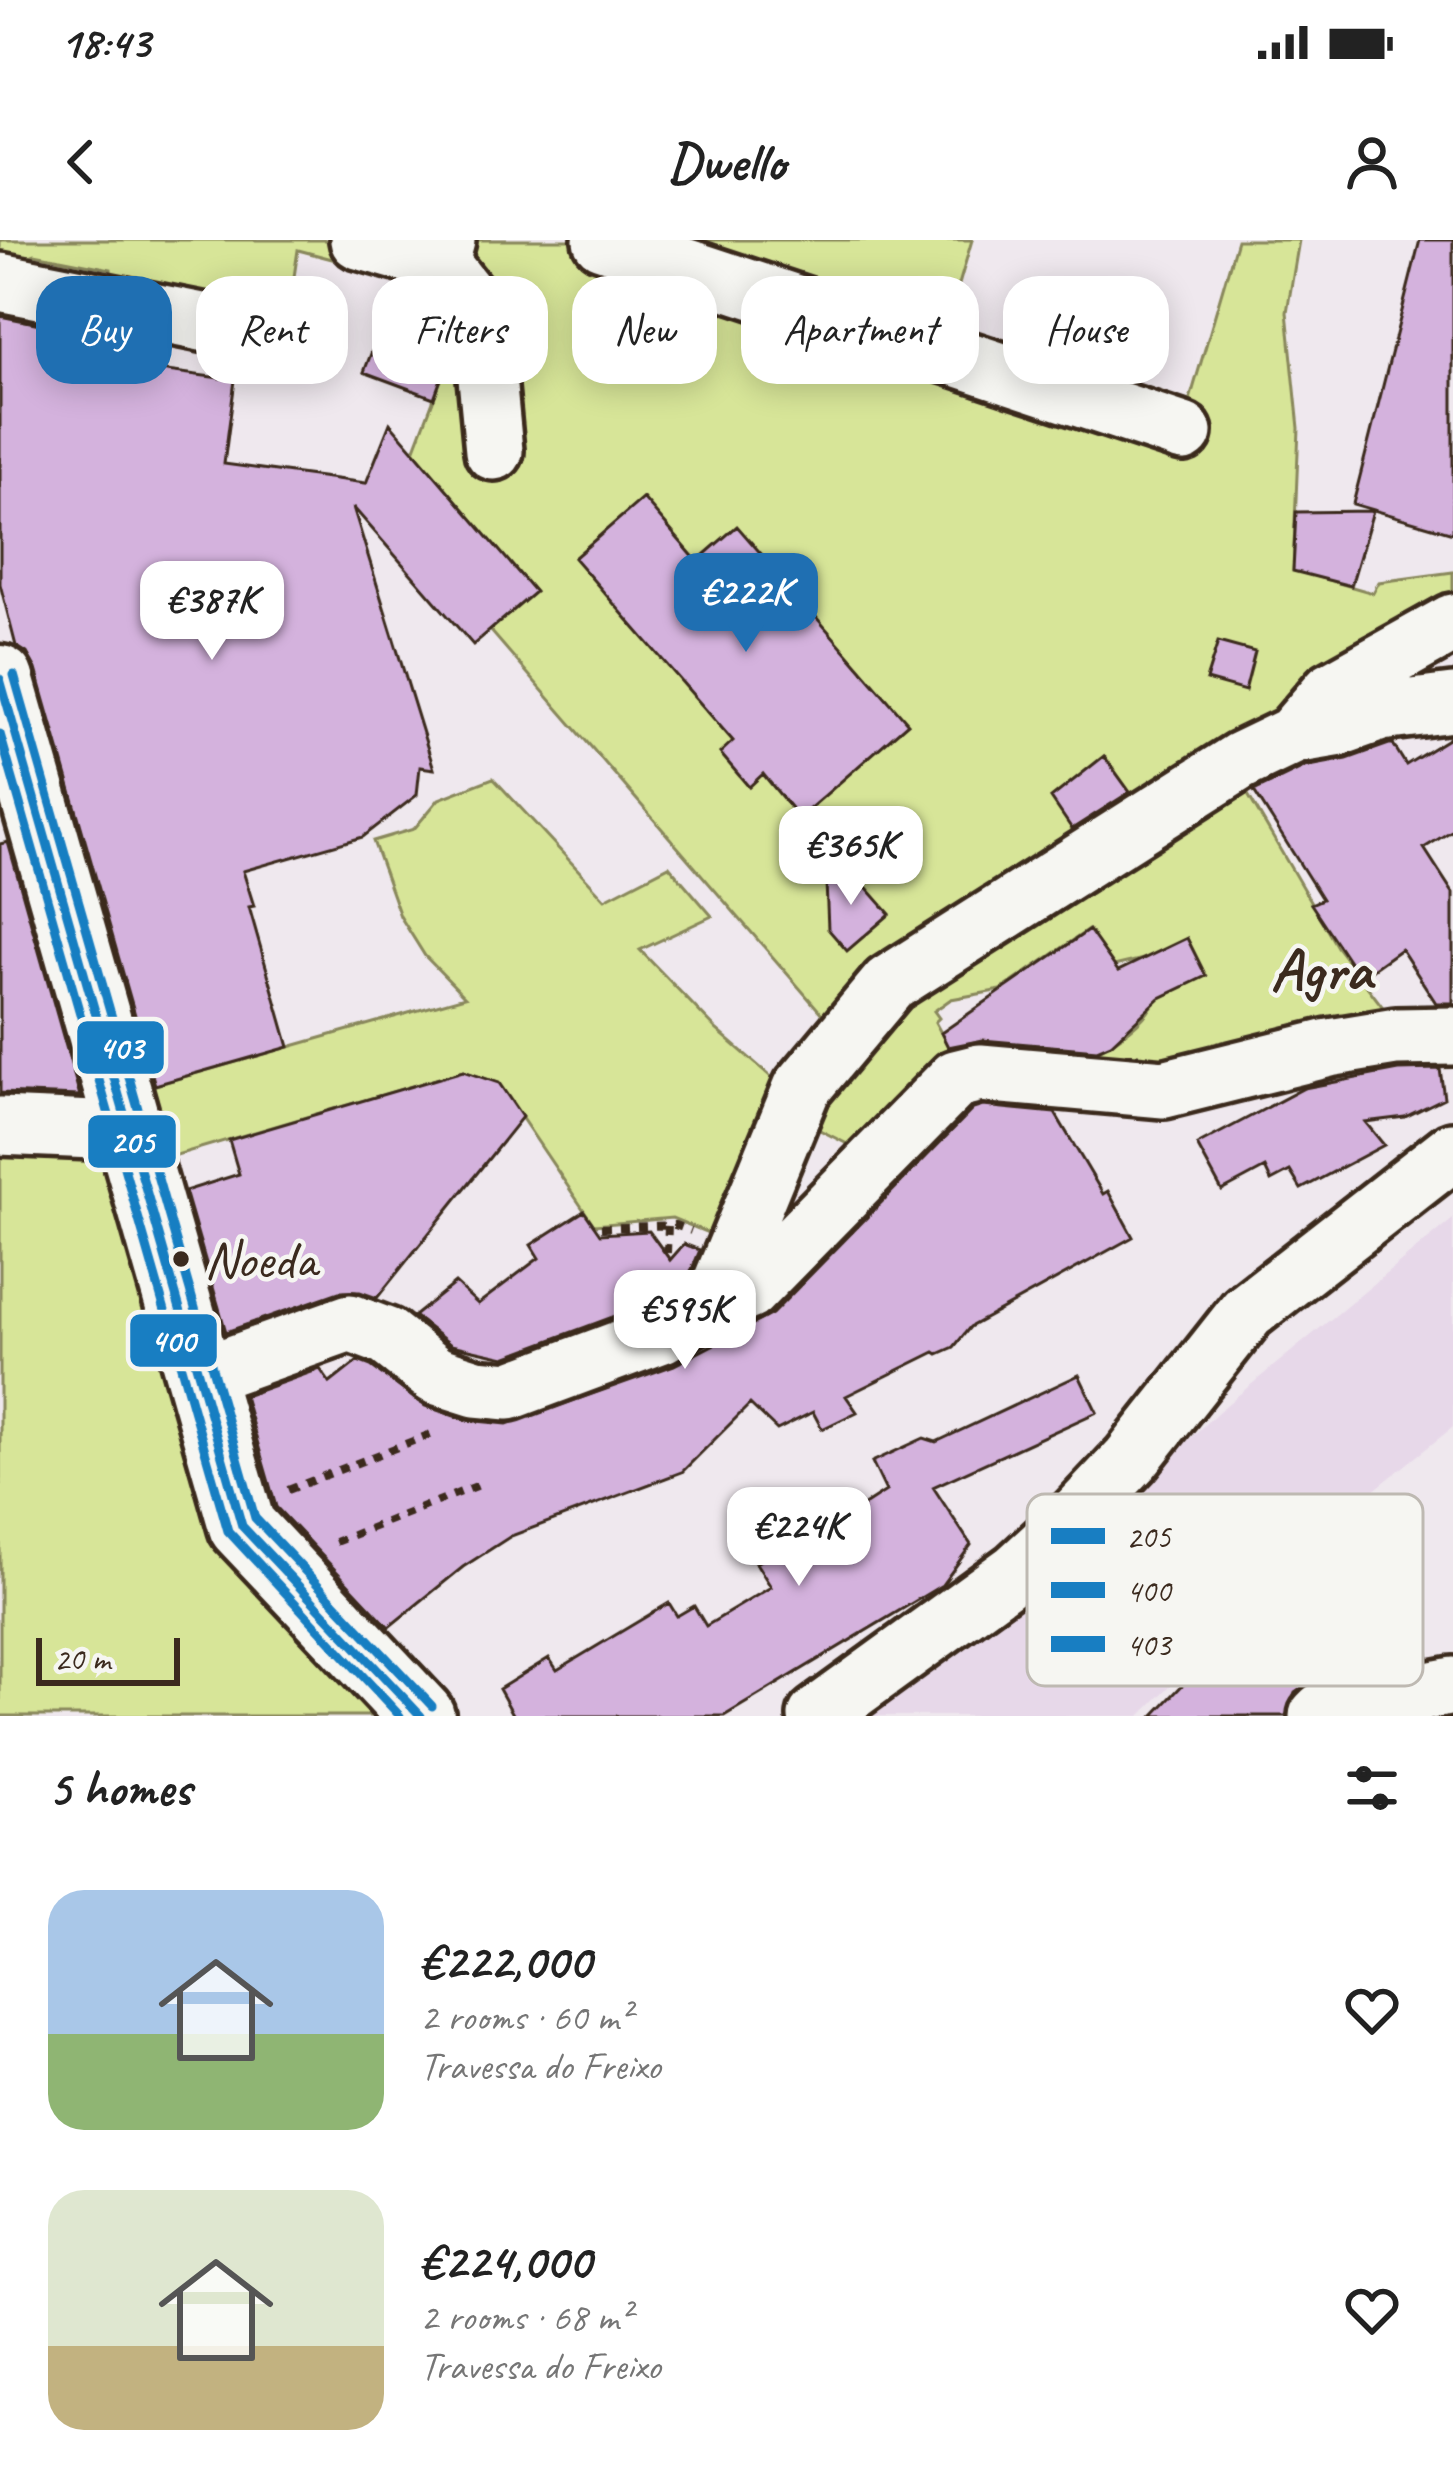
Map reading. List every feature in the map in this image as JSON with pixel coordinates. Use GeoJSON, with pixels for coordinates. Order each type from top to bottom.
{"type":"FeatureCollection","features":[{"type":"Feature","properties":{"kind":"main road"},"geometry":{"type":"LineString","coordinates":[[0,679],[14,785],[128,1123],[242,1526],[421,1716]]}},
{"type":"Feature","properties":{"kind":"street"},"geometry":{"type":"LineString","coordinates":[[359,240],[443,252],[481,314],[494,451]]}},
{"type":"Feature","properties":{"kind":"street"},"geometry":{"type":"LineString","coordinates":[[602,240],[1183,432]]}},
{"type":"Feature","properties":{"kind":"street"},"geometry":{"type":"LineString","coordinates":[[0,282],[196,321]]}},
{"type":"Feature","properties":{"kind":"street"},"geometry":{"type":"LineString","coordinates":[[1294,735],[1331,691],[1453,623]]}},
{"type":"Feature","properties":{"kind":"street"},"geometry":{"type":"LineString","coordinates":[[712,1304],[802,1088],[889,984],[1240,761],[1294,735],[1336,728],[1381,712],[1453,703]]}},
{"type":"Feature","properties":{"kind":"street"},"geometry":{"type":"LineString","coordinates":[[198,1377],[350,1323],[387,1337],[435,1375],[476,1388],[509,1391],[662,1334],[712,1304],[748,1291],[956,1079],[980,1072],[1164,1089],[1329,1048],[1396,1037],[1453,1036]]}},
{"type":"Feature","properties":{"kind":"street"},"geometry":{"type":"LineString","coordinates":[[0,1126],[94,1130],[128,1123]]}},
{"type":"Feature","properties":{"kind":"street"},"geometry":{"type":"LineString","coordinates":[[1098,1494],[1131,1460],[1247,1312],[1453,1151]]}},
{"type":"Feature","properties":{"kind":"street"},"geometry":{"type":"LineString","coordinates":[[817,1716],[1027,1562]]}},
{"type":"Feature","properties":{"kind":"street"},"geometry":{"type":"LineString","coordinates":[[1318,1716],[1453,1686]]}},
{"type":"Feature","properties":{"kind":"path"},"geometry":{"type":"LineString","coordinates":[[601,1228],[668,1226],[736,1250]]}},
{"type":"Feature","properties":{"kind":"path"},"geometry":{"type":"LineString","coordinates":[[667,1253],[668,1226]]}},
{"type":"Feature","properties":{"kind":"path"},"geometry":{"type":"LineString","coordinates":[[236,1510],[501,1406],[509,1391]]}},
{"type":"Feature","properties":{"kind":"path"},"geometry":{"type":"LineString","coordinates":[[278,1565],[479,1485]]}},
{"type":"Feature","properties":{"kind":"shaded area"},"geometry":{"type":"Polygon","coordinates":[[[1453,1219],[1453,1427],[1369,1494],[1131,1494],[1219,1411],[1453,1219]]]}},
{"type":"Feature","properties":{"kind":"shaded area"},"geometry":{"type":"Polygon","coordinates":[[[1027,1589],[1027,1686],[1170,1686],[1140,1716],[857,1716],[1027,1589]]]}},
{"type":"Feature","properties":{"kind":"green space"},"geometry":{"type":"Polygon","coordinates":[[[0,240],[972,240],[961,276],[741,276],[741,384],[979,384],[979,339],[1003,346],[1003,384],[1127,384],[1189,403],[1237,240],[1299,240],[1287,312],[1299,428],[1293,570],[1373,593],[1379,582],[1453,572],[1453,604],[1312,673],[1264,724],[835,1029],[490,630],[534,591],[414,451],[439,384],[548,384],[548,276],[394,276],[298,250],[294,276],[196,276],[196,342],[172,336],[172,276],[111,276],[111,269],[35,254],[0,267],[0,240]]]}},
{"type":"Feature","properties":{"kind":"green space"},"geometry":{"type":"Polygon","coordinates":[[[1264,765],[1272,778],[1247,793],[1337,947],[1398,1027],[1159,1080],[994,1063],[1052,1028],[1069,1060],[1090,1054],[1127,1032],[1146,1014],[1156,986],[1162,997],[1205,976],[1143,959],[1114,966],[1088,930],[1001,990],[951,999],[934,1011],[939,1018],[935,1022],[957,1062],[869,1155],[802,1121],[872,1021],[1264,765]]]}},
{"type":"Feature","properties":{"kind":"green space"},"geometry":{"type":"Polygon","coordinates":[[[493,778],[605,899],[669,866],[712,916],[640,950],[717,1030],[785,1089],[718,1237],[672,1218],[594,1225],[498,1083],[463,1071],[163,1159],[141,1089],[465,997],[425,956],[400,916],[373,841],[414,829],[439,799],[493,778]]]}},
{"type":"Feature","properties":{"kind":"green space"},"geometry":{"type":"Polygon","coordinates":[[[0,1143],[104,1150],[215,1546],[380,1716],[0,1716],[0,1143]]]}},
{"type":"Feature","properties":{"kind":"building"},"geometry":{"type":"Polygon","coordinates":[[[1420,240],[1453,240],[1453,533],[1353,504],[1420,240]]]}},
{"type":"Feature","properties":{"kind":"building"},"geometry":{"type":"Polygon","coordinates":[[[0,316],[36,323],[36,384],[172,384],[172,372],[196,375],[196,384],[234,384],[224,464],[366,483],[390,423],[535,592],[473,645],[353,507],[434,769],[420,767],[417,795],[363,837],[243,871],[289,1047],[155,1085],[36,669],[27,653],[16,646],[0,584],[0,316]]]}},
{"type":"Feature","properties":{"kind":"building"},"geometry":{"type":"Polygon","coordinates":[[[372,351],[372,375],[364,372],[372,351]]]}},
{"type":"Feature","properties":{"kind":"building"},"geometry":{"type":"Polygon","coordinates":[[[396,384],[439,384],[434,398],[396,384]]]}},
{"type":"Feature","properties":{"kind":"building"},"geometry":{"type":"Polygon","coordinates":[[[643,498],[697,561],[737,526],[908,723],[799,818],[763,774],[749,787],[720,753],[733,741],[574,558],[643,498]]]}},
{"type":"Feature","properties":{"kind":"building"},"geometry":{"type":"Polygon","coordinates":[[[1373,511],[1351,586],[1293,571],[1296,512],[1373,511]]]}},
{"type":"Feature","properties":{"kind":"building"},"geometry":{"type":"Polygon","coordinates":[[[1218,642],[1255,652],[1245,691],[1206,680],[1218,642]]]}},
{"type":"Feature","properties":{"kind":"building"},"geometry":{"type":"Polygon","coordinates":[[[1453,736],[1453,830],[1424,848],[1453,893],[1453,1003],[1436,1003],[1401,949],[1360,978],[1311,904],[1322,899],[1254,791],[1304,767],[1389,744],[1406,765],[1453,736]]]}},
{"type":"Feature","properties":{"kind":"building"},"geometry":{"type":"Polygon","coordinates":[[[1104,756],[1130,792],[1072,829],[1051,798],[1104,756]]]}},
{"type":"Feature","properties":{"kind":"building"},"geometry":{"type":"Polygon","coordinates":[[[8,842],[80,1096],[0,1093],[0,844],[8,842]]]}},
{"type":"Feature","properties":{"kind":"building"},"geometry":{"type":"Polygon","coordinates":[[[846,864],[890,914],[847,951],[828,929],[826,882],[846,864]]]}},
{"type":"Feature","properties":{"kind":"building"},"geometry":{"type":"Polygon","coordinates":[[[1089,930],[1118,971],[1187,938],[1206,976],[1160,998],[1111,1044],[1097,1050],[983,1040],[948,1047],[941,1033],[1089,930]]]}},
{"type":"Feature","properties":{"kind":"building"},"geometry":{"type":"Polygon","coordinates":[[[1440,1069],[1444,1098],[1405,1117],[1365,1122],[1384,1145],[1301,1189],[1290,1171],[1271,1181],[1265,1168],[1222,1191],[1197,1145],[1304,1088],[1399,1070],[1440,1069]]]}},
{"type":"Feature","properties":{"kind":"building"},"geometry":{"type":"Polygon","coordinates":[[[463,1071],[499,1083],[522,1117],[377,1298],[339,1292],[226,1332],[185,1191],[239,1174],[229,1140],[463,1071]]]}},
{"type":"Feature","properties":{"kind":"building"},"geometry":{"type":"Polygon","coordinates":[[[973,1109],[1055,1113],[1133,1237],[970,1327],[954,1347],[846,1396],[857,1412],[822,1429],[813,1412],[777,1430],[750,1404],[682,1472],[511,1536],[463,1567],[389,1627],[276,1507],[244,1396],[320,1369],[330,1383],[358,1361],[425,1406],[466,1420],[507,1424],[674,1365],[772,1314],[973,1109]]]}},
{"type":"Feature","properties":{"kind":"building"},"geometry":{"type":"Polygon","coordinates":[[[584,1211],[600,1234],[649,1231],[670,1260],[684,1244],[700,1250],[687,1281],[648,1304],[505,1357],[451,1345],[414,1316],[455,1283],[478,1304],[539,1258],[531,1245],[584,1211]]]}},
{"type":"Feature","properties":{"kind":"building"},"geometry":{"type":"Polygon","coordinates":[[[1079,1375],[1097,1412],[933,1487],[971,1545],[942,1585],[724,1716],[514,1716],[499,1689],[549,1658],[557,1670],[669,1603],[677,1616],[694,1606],[706,1626],[771,1587],[756,1563],[788,1542],[793,1551],[886,1491],[872,1462],[924,1438],[936,1442],[1079,1375]]]}},
{"type":"Feature","properties":{"kind":"building"},"geometry":{"type":"Polygon","coordinates":[[[1423,1598],[1428,1657],[1423,1658],[1423,1598]]]}},
{"type":"Feature","properties":{"kind":"building"},"geometry":{"type":"Polygon","coordinates":[[[1182,1686],[1306,1686],[1295,1693],[1286,1716],[1153,1716],[1182,1686]]]}},
{"type":"Feature","properties":{"kind":"transit line","name":"403"},"geometry":{"type":"LineString","coordinates":[[14,675],[255,1518],[432,1706]]}},
{"type":"Feature","properties":{"kind":"transit line","name":"205"},"geometry":{"type":"LineString","coordinates":[[0,679],[242,1526],[421,1716]]}},
{"type":"Feature","properties":{"kind":"transit line","name":"400"},"geometry":{"type":"LineString","coordinates":[[0,734],[228,1531],[400,1716]]}},
{"type":"Feature","properties":{"kind":"place","name":"Noeda"},"geometry":{"type":"Point","coordinates":[181,1259]}},
{"type":"Feature","properties":{"kind":"district","name":"Agra"},"geometry":{"type":"Point","coordinates":[1321,970]}}]}
